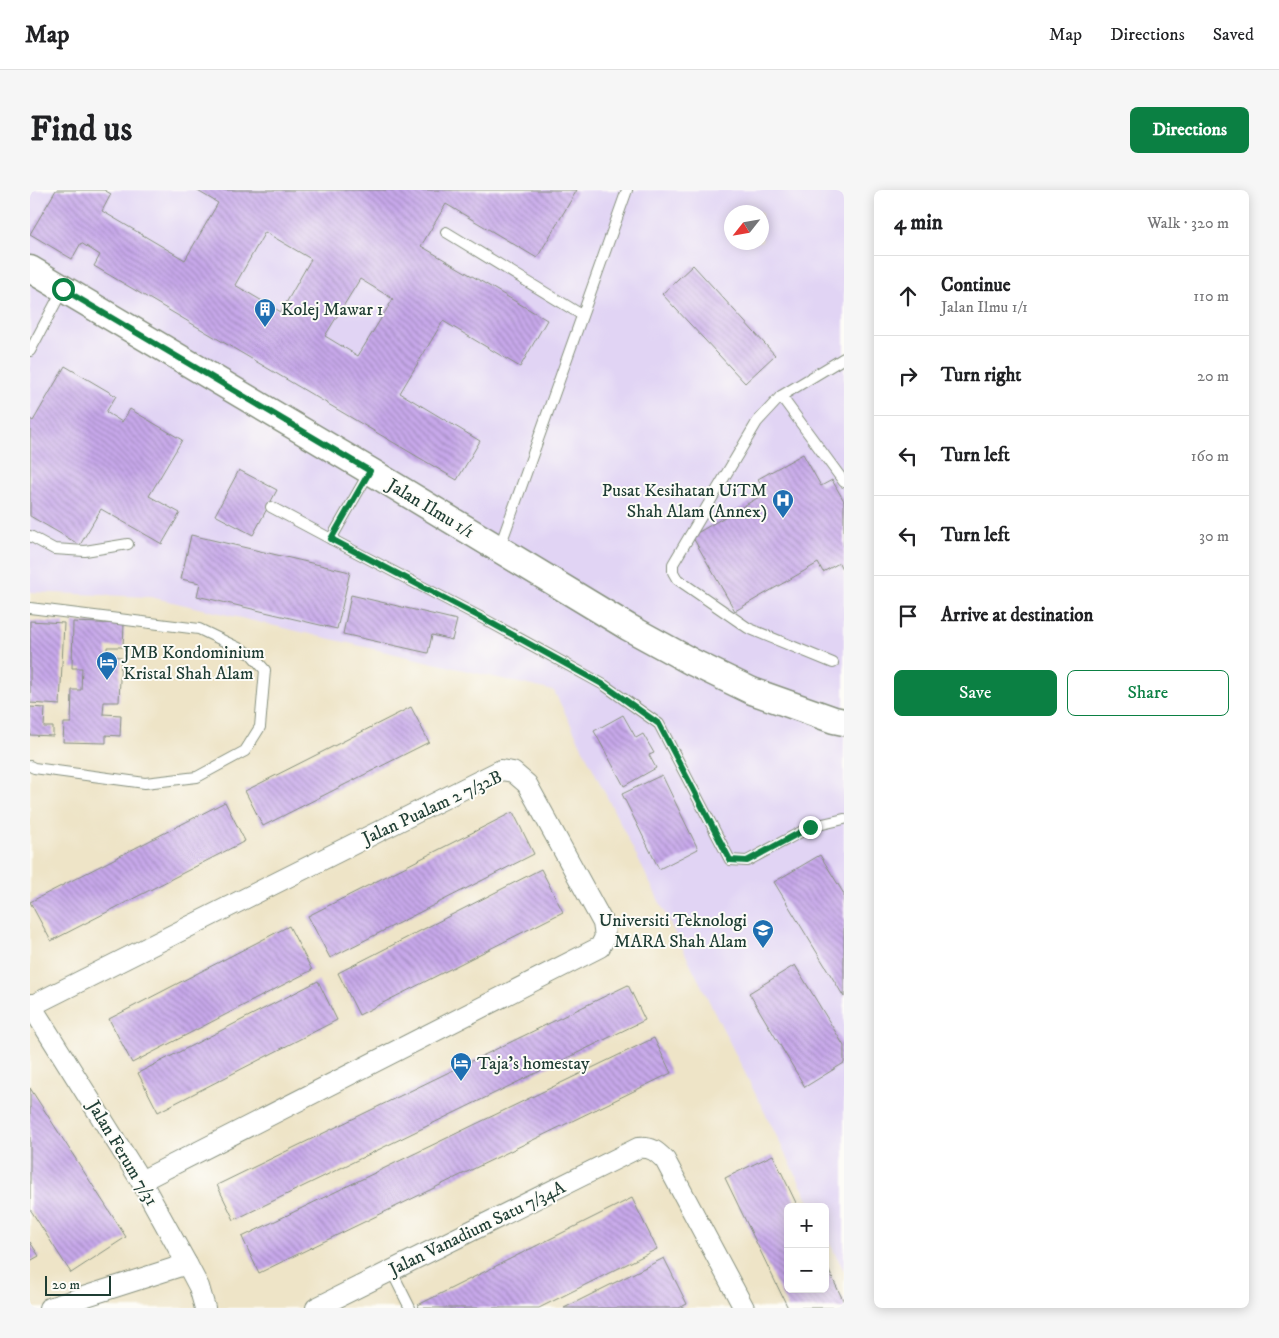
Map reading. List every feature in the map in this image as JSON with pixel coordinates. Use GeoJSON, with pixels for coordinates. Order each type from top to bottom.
{"type":"FeatureCollection","features":[{"type":"Feature","properties":{"kind":"street","name":"Jalan Ilmu 1/1"},"geometry":{"type":"LineString","coordinates":[[30,269],[628,627],[692,662],[752,691],[844,722]]}},
{"type":"Feature","properties":{"kind":"street","name":"Jalan Pualam 2 7/32B"},"geometry":{"type":"LineString","coordinates":[[31,1005],[501,770],[513,772],[526,784],[603,923],[605,937],[600,947],[141,1181]]}},
{"type":"Feature","properties":{"kind":"street","name":"Jalan Ferum 7/31"},"geometry":{"type":"LineString","coordinates":[[31,1005],[141,1181],[199,1287],[205,1308]]}},
{"type":"Feature","properties":{"kind":"street","name":"Jalan Vanadium Satu 7/34A"},"geometry":{"type":"LineString","coordinates":[[316,1308],[638,1148],[647,1147],[656,1151],[665,1160],[744,1308]]}},
{"type":"Feature","properties":{"kind":"street"},"geometry":{"type":"LineString","coordinates":[[49,1308],[187,1264]]}},
{"type":"Feature","properties":{"kind":"lane"},"geometry":{"type":"LineString","coordinates":[[498,550],[626,190]]}},
{"type":"Feature","properties":{"kind":"lane"},"geometry":{"type":"LineString","coordinates":[[446,232],[582,315]]}},
{"type":"Feature","properties":{"kind":"lane"},"geometry":{"type":"LineString","coordinates":[[30,351],[63,289]]}},
{"type":"Feature","properties":{"kind":"lane"},"geometry":{"type":"LineString","coordinates":[[833,662],[748,628],[677,579],[673,572],[673,564],[757,422],[781,396],[844,358]]}},
{"type":"Feature","properties":{"kind":"lane"},"geometry":{"type":"LineString","coordinates":[[781,396],[844,482]]}},
{"type":"Feature","properties":{"kind":"lane"},"geometry":{"type":"LineString","coordinates":[[331,539],[370,471]]}},
{"type":"Feature","properties":{"kind":"lane"},"geometry":{"type":"LineString","coordinates":[[271,506],[604,685],[659,724],[730,860],[747,861],[810,827],[844,818]]}},
{"type":"Feature","properties":{"kind":"lane"},"geometry":{"type":"LineString","coordinates":[[30,536],[54,549],[85,551],[128,544]]}},
{"type":"Feature","properties":{"kind":"lane"},"geometry":{"type":"LineString","coordinates":[[30,608],[199,629],[251,654],[264,670],[260,727],[245,751],[197,777],[145,783],[30,766]]}},
{"type":"Feature","properties":{"kind":"lane"},"geometry":{"type":"LineString","coordinates":[[392,1270],[410,1308]]}},
{"type":"Feature","properties":{"kind":"shaded area","name":"Universiti Teknologi MARA Shah Alam"},"geometry":{"type":"Polygon","coordinates":[[[30,190],[844,190],[844,1271],[829,1242],[829,1203],[810,1203],[554,691],[151,597],[30,592],[30,190]]]}},
{"type":"Feature","properties":{"kind":"building","name":"Kolej Mawar 1"},"geometry":{"type":"Polygon","coordinates":[[[56,190],[104,190],[111,194],[102,211],[185,260],[218,203],[196,190],[577,190],[537,258],[446,204],[421,246],[547,320],[520,367],[443,321],[400,393],[480,441],[457,480],[94,266],[100,255],[81,243],[72,259],[30,234],[56,190]],[[265,232],[235,285],[281,312],[311,259],[265,232]],[[360,279],[325,336],[358,356],[393,299],[360,279]]]}},
{"type":"Feature","properties":{"kind":"building"},"geometry":{"type":"Polygon","coordinates":[[[693,265],[775,355],[745,383],[662,294],[693,265]]]}},
{"type":"Feature","properties":{"kind":"building"},"geometry":{"type":"Polygon","coordinates":[[[65,366],[116,396],[106,412],[122,422],[130,409],[182,440],[149,496],[180,513],[162,544],[101,509],[80,545],[30,516],[30,419],[33,421],[65,366]]]}},
{"type":"Feature","properties":{"kind":"building","name":"Pusat Kesihatan UiTM Shah Alam (Annex)"},"geometry":{"type":"Polygon","coordinates":[[[803,454],[821,486],[832,480],[844,501],[844,573],[839,563],[823,572],[818,563],[735,611],[692,536],[766,493],[758,479],[803,454]]]}},
{"type":"Feature","properties":{"kind":"building"},"geometry":{"type":"Polygon","coordinates":[[[239,470],[277,490],[253,535],[215,515],[239,470]]]}},
{"type":"Feature","properties":{"kind":"building"},"geometry":{"type":"Polygon","coordinates":[[[191,535],[350,572],[337,629],[197,596],[200,583],[181,579],[191,535]]]}},
{"type":"Feature","properties":{"kind":"building"},"geometry":{"type":"Polygon","coordinates":[[[351,595],[457,620],[452,640],[432,635],[428,653],[343,634],[351,595]]]}},
{"type":"Feature","properties":{"kind":"building"},"geometry":{"type":"Polygon","coordinates":[[[30,621],[64,623],[60,705],[30,703],[30,621]]]}},
{"type":"Feature","properties":{"kind":"building"},"geometry":{"type":"Polygon","coordinates":[[[73,622],[124,624],[123,647],[107,647],[107,656],[121,657],[119,702],[104,702],[103,714],[121,715],[120,736],[106,735],[106,743],[63,742],[64,723],[71,723],[72,690],[81,690],[82,668],[72,668],[73,622]]]}},
{"type":"Feature","properties":{"kind":"building"},"geometry":{"type":"Polygon","coordinates":[[[30,707],[45,708],[44,727],[53,727],[53,736],[30,735],[30,707]]]}},
{"type":"Feature","properties":{"kind":"building"},"geometry":{"type":"Polygon","coordinates":[[[411,707],[429,742],[263,826],[245,791],[411,707]]]}},
{"type":"Feature","properties":{"kind":"building"},"geometry":{"type":"Polygon","coordinates":[[[623,715],[636,738],[643,734],[654,753],[649,755],[656,768],[624,786],[594,731],[623,715]]]}},
{"type":"Feature","properties":{"kind":"building"},"geometry":{"type":"Polygon","coordinates":[[[662,775],[698,849],[659,869],[622,794],[662,775]]]}},
{"type":"Feature","properties":{"kind":"building"},"geometry":{"type":"Polygon","coordinates":[[[225,802],[245,841],[51,941],[30,902],[225,802]]]}},
{"type":"Feature","properties":{"kind":"building"},"geometry":{"type":"Polygon","coordinates":[[[513,812],[534,854],[330,958],[308,916],[513,812]]]}},
{"type":"Feature","properties":{"kind":"building"},"geometry":{"type":"Polygon","coordinates":[[[820,855],[844,894],[844,997],[774,882],[820,855]]]}},
{"type":"Feature","properties":{"kind":"building"},"geometry":{"type":"Polygon","coordinates":[[[541,869],[563,912],[359,1015],[338,973],[541,869]]]}},
{"type":"Feature","properties":{"kind":"building"},"geometry":{"type":"Polygon","coordinates":[[[289,926],[312,970],[132,1063],[109,1019],[289,926]]]}},
{"type":"Feature","properties":{"kind":"building"},"geometry":{"type":"Polygon","coordinates":[[[795,965],[844,1046],[844,1063],[805,1087],[749,993],[795,965]]]}},
{"type":"Feature","properties":{"kind":"building"},"geometry":{"type":"Polygon","coordinates":[[[318,981],[337,1020],[158,1112],[138,1073],[318,981]]]}},
{"type":"Feature","properties":{"kind":"building"},"geometry":{"type":"Polygon","coordinates":[[[628,985],[645,1020],[234,1220],[217,1185],[628,985]]]}},
{"type":"Feature","properties":{"kind":"building"},"geometry":{"type":"Polygon","coordinates":[[[654,1038],[671,1073],[259,1273],[242,1237],[654,1038]]]}},
{"type":"Feature","properties":{"kind":"building"},"geometry":{"type":"Polygon","coordinates":[[[30,1088],[126,1237],[71,1273],[30,1209],[30,1088]]]}},
{"type":"Feature","properties":{"kind":"building"},"geometry":{"type":"Polygon","coordinates":[[[773,1155],[796,1203],[784,1203],[784,1293],[829,1293],[829,1271],[844,1302],[844,1308],[788,1308],[725,1178],[773,1155]]]}},
{"type":"Feature","properties":{"kind":"building"},"geometry":{"type":"Polygon","coordinates":[[[632,1198],[657,1249],[539,1308],[419,1308],[418,1305],[632,1198]]]}},
{"type":"Feature","properties":{"kind":"building"},"geometry":{"type":"Polygon","coordinates":[[[30,1242],[39,1256],[30,1261],[30,1242]]]}},
{"type":"Feature","properties":{"kind":"building"},"geometry":{"type":"Polygon","coordinates":[[[664,1258],[687,1304],[679,1308],[564,1308],[664,1258]]]}},
{"type":"Feature","properties":{"kind":"place","name":"Kolej Mawar 1"},"geometry":{"type":"Point","coordinates":[265,328]}},
{"type":"Feature","properties":{"kind":"place","name":"Pusat Kesihatan UiTM Shah Alam (Annex)"},"geometry":{"type":"Point","coordinates":[783,519]}},
{"type":"Feature","properties":{"kind":"place","name":"JMB Kondominium Kristal Shah Alam"},"geometry":{"type":"Point","coordinates":[107,681]}},
{"type":"Feature","properties":{"kind":"place","name":"Universiti Teknologi MARA Shah Alam"},"geometry":{"type":"Point","coordinates":[763,949]}},
{"type":"Feature","properties":{"kind":"place","name":"Taja's homestay"},"geometry":{"type":"Point","coordinates":[461,1082]}},
{"type":"Feature","properties":{"kind":"route"},"geometry":{"type":"LineString","coordinates":[[63,289],[370,471],[331,539],[484,619],[604,685],[659,724],[730,860],[747,861],[810,827]]}}]}
